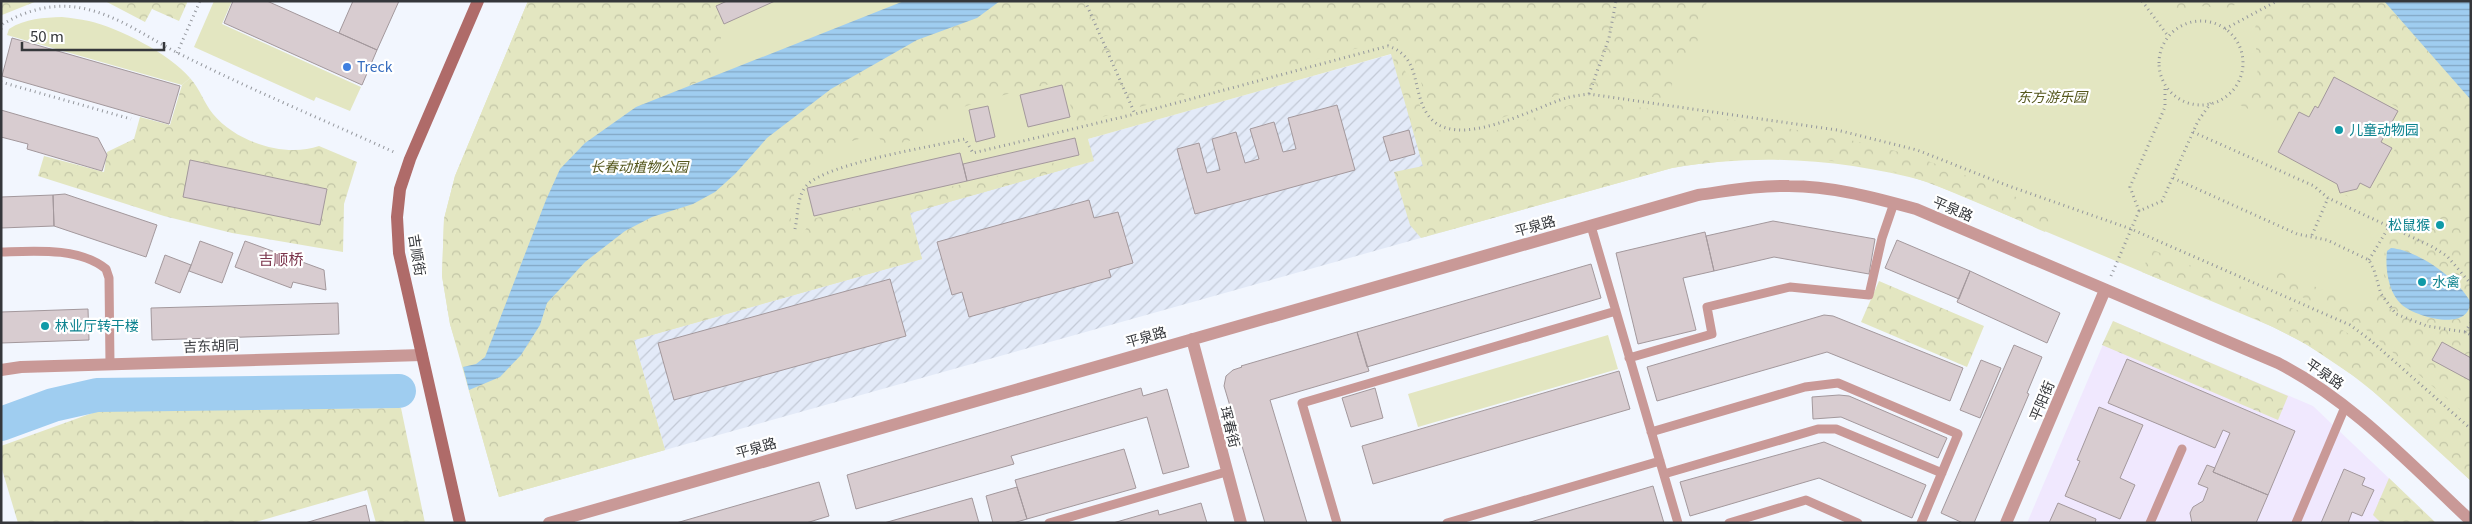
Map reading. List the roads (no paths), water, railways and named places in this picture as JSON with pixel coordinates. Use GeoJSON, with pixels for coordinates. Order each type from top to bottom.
{"type":"FeatureCollection","features":[{"type":"Feature","properties":{"kind":"main road","name":"吉顺街"},"geometry":{"type":"LineString","coordinates":[[460,523],[399,253],[397,217],[400,190],[410,160],[478,1]]}},
{"type":"Feature","properties":{"kind":"street","name":"平泉路"},"geometry":{"type":"LineString","coordinates":[[549,523],[1698,196],[1747,188],[1789,186],[1831,190],[1916,209],[2278,363],[2323,389],[2345,406],[2471,520]]}},
{"type":"Feature","properties":{"kind":"street","name":"平阳街"},"geometry":{"type":"LineString","coordinates":[[2006,523],[2105,290]]}},
{"type":"Feature","properties":{"kind":"street","name":"珲春街"},"geometry":{"type":"LineString","coordinates":[[1192,339],[1241,523]]}},
{"type":"Feature","properties":{"kind":"street","name":"吉东胡同"},"geometry":{"type":"LineString","coordinates":[[1,370],[21,366],[422,354]]}},
{"type":"Feature","properties":{"kind":"lane"},"geometry":{"type":"LineString","coordinates":[[1630,358],[1712,334],[1707,307],[1790,287],[1869,295],[1882,238],[1894,203]]}},
{"type":"Feature","properties":{"kind":"lane"},"geometry":{"type":"LineString","coordinates":[[1591,226],[1678,523]]}},
{"type":"Feature","properties":{"kind":"lane"},"geometry":{"type":"LineString","coordinates":[[1,252],[58,253],[90,259],[106,269],[109,278],[110,364]]}},
{"type":"Feature","properties":{"kind":"lane"},"geometry":{"type":"LineString","coordinates":[[1338,523],[1302,403],[1616,311]]}},
{"type":"Feature","properties":{"kind":"lane"},"geometry":{"type":"LineString","coordinates":[[1651,432],[1805,387],[1838,383],[1958,434],[1921,523]]}},
{"type":"Feature","properties":{"kind":"lane"},"geometry":{"type":"LineString","coordinates":[[2299,522],[2345,406]]}},
{"type":"Feature","properties":{"kind":"lane"},"geometry":{"type":"LineString","coordinates":[[1664,474],[1818,429],[1836,429],[1942,473]]}},
{"type":"Feature","properties":{"kind":"lane"},"geometry":{"type":"LineString","coordinates":[[2150,523],[2182,448]]}},
{"type":"Feature","properties":{"kind":"lane"},"geometry":{"type":"LineString","coordinates":[[1447,523],[1660,461]]}},
{"type":"Feature","properties":{"kind":"lane"},"geometry":{"type":"LineString","coordinates":[[1049,523],[1226,472]]}},
{"type":"Feature","properties":{"kind":"lane"},"geometry":{"type":"LineString","coordinates":[[1729,523],[1806,500],[1858,523]]}},
{"type":"Feature","properties":{"kind":"water"},"geometry":{"type":"Polygon","coordinates":[[[904,1],[1000,1],[977,18],[917,40],[831,89],[767,138],[735,174],[715,192],[693,204],[652,217],[625,231],[585,262],[547,303],[540,325],[521,355],[500,377],[469,390],[463,367],[476,364],[485,357],[546,200],[560,169],[585,143],[636,107],[904,1]]]}},
{"type":"Feature","properties":{"kind":"water"},"geometry":{"type":"Polygon","coordinates":[[[2384,1],[2471,1],[2471,100],[2384,1]]]}},
{"type":"Feature","properties":{"kind":"water","name":"水禽"},"geometry":{"type":"Polygon","coordinates":[[[2391,248],[2412,254],[2424,260],[2456,283],[2470,301],[2468,311],[2462,317],[2442,320],[2419,314],[2402,305],[2393,294],[2388,280],[2387,251],[2391,248]]]}},
{"type":"Feature","properties":{"kind":"waterway"},"geometry":{"type":"LineString","coordinates":[[1,424],[53,405],[97,395],[399,391]]}},
{"type":"Feature","properties":{"kind":"place","name":"Treck"},"geometry":{"type":"Point","coordinates":[347,67]}},
{"type":"Feature","properties":{"kind":"place","name":"儿童动物园"},"geometry":{"type":"Point","coordinates":[2339,130]}},
{"type":"Feature","properties":{"kind":"place","name":"松鼠猴"},"geometry":{"type":"Point","coordinates":[2440,225]}},
{"type":"Feature","properties":{"kind":"place","name":"水禽"},"geometry":{"type":"Point","coordinates":[2422,282]}},
{"type":"Feature","properties":{"kind":"place","name":"林业厅转干楼"},"geometry":{"type":"Point","coordinates":[45,326]}},
{"type":"Feature","properties":{"kind":"district","name":"吉顺桥"},"geometry":{"type":"Point","coordinates":[281,260]}},
{"type":"Feature","properties":{"kind":"park label","name":"东方游乐园"},"geometry":{"type":"Point","coordinates":[2052,97]}},
{"type":"Feature","properties":{"kind":"park label","name":"长春动植物公园"},"geometry":{"type":"Point","coordinates":[639,167]}}]}
